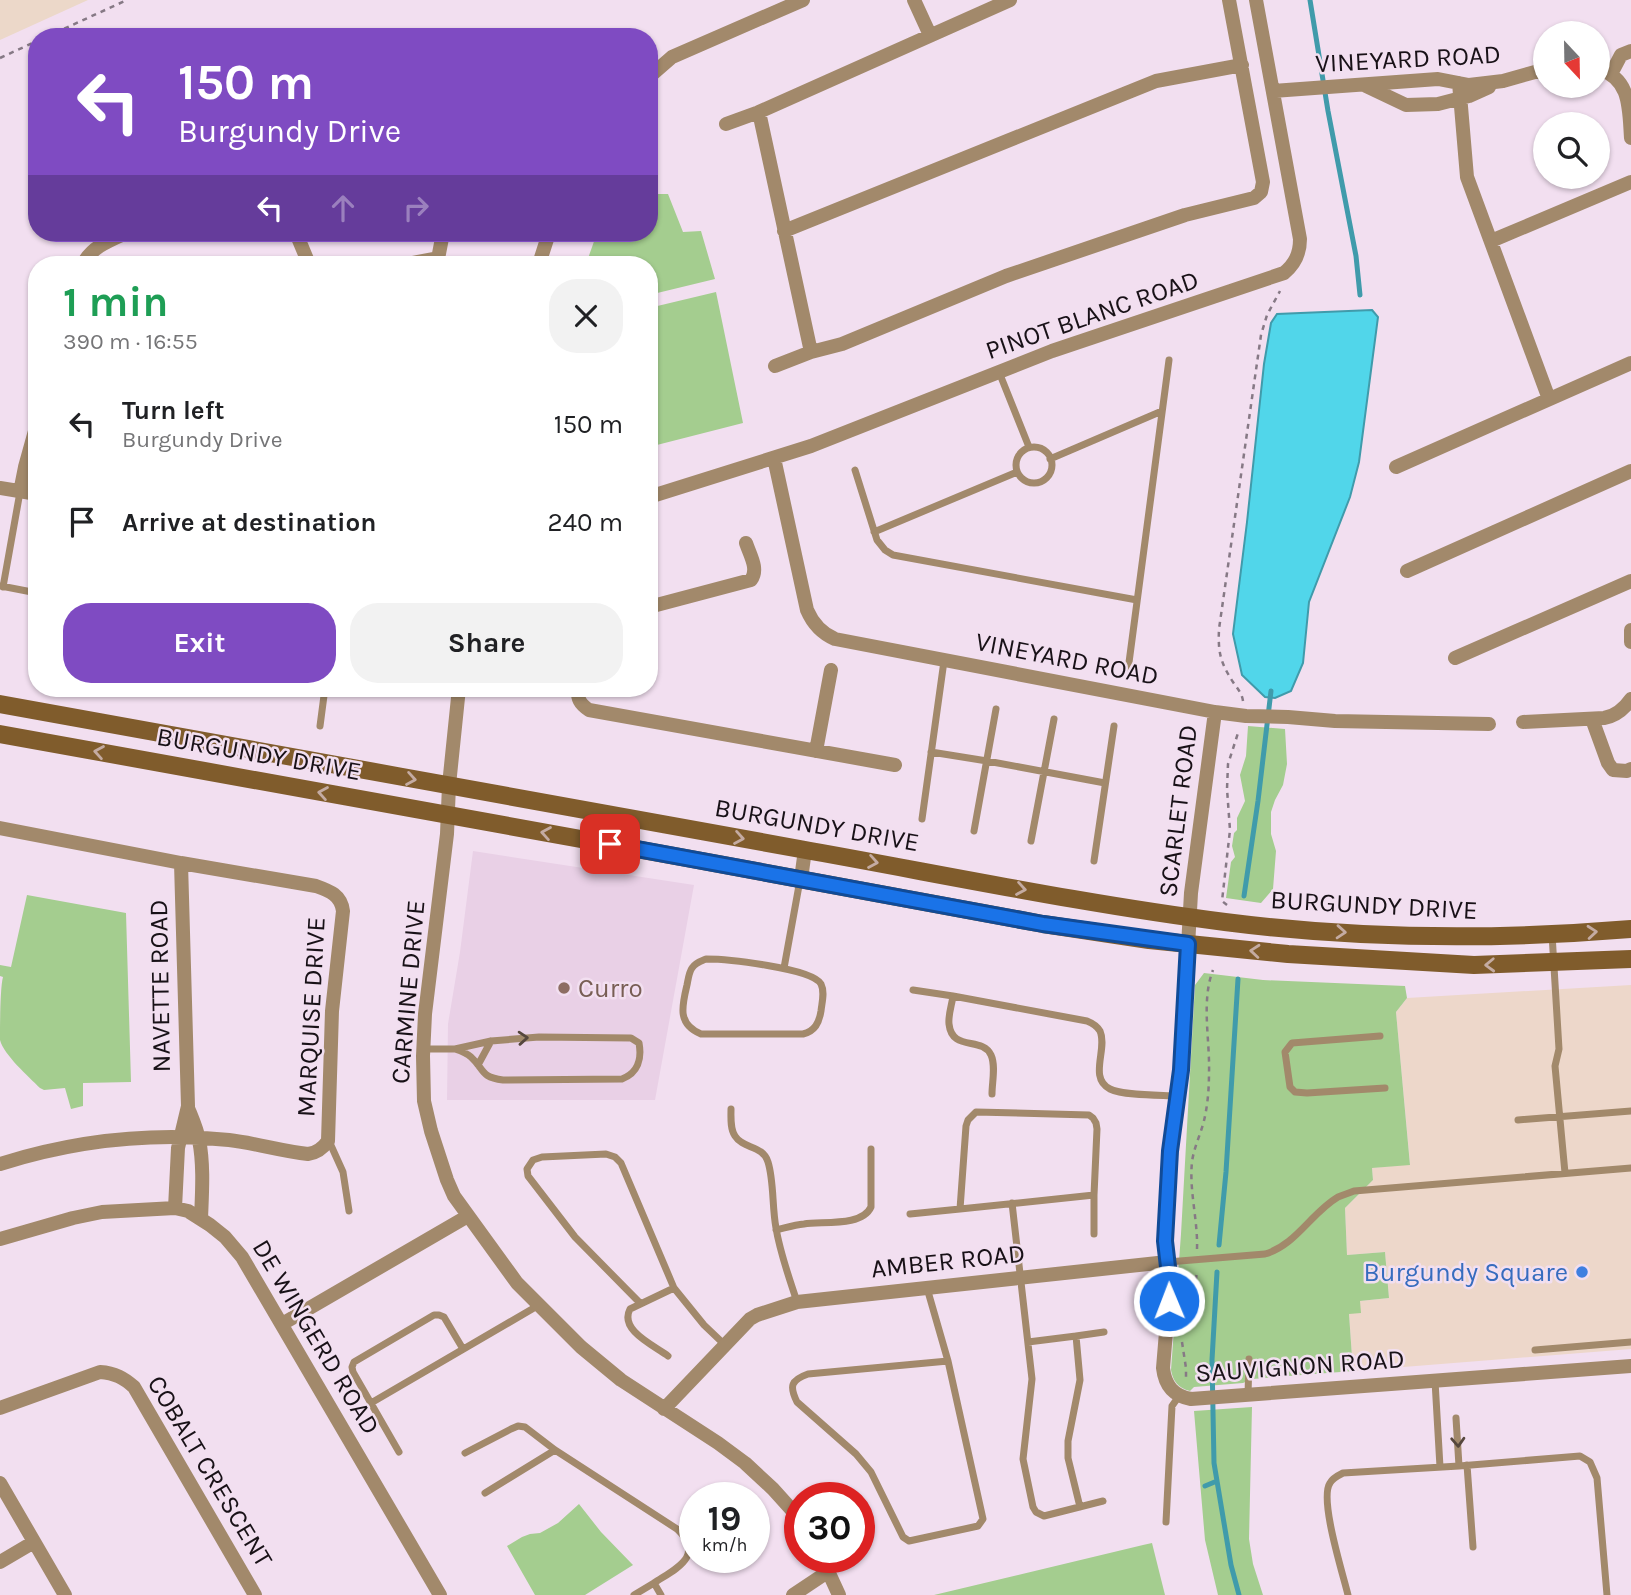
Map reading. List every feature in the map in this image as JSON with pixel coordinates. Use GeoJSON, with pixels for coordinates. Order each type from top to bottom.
{"type":"FeatureCollection","features":[{"type":"Feature","properties":{"kind":"main road","name":"BURGUNDY DRIVE"},"geometry":{"type":"LineString","coordinates":[[0,704],[1153,912],[1273,927],[1369,934],[1477,937],[1631,929]]}},
{"type":"Feature","properties":{"kind":"main road","name":"BURGUNDY DRIVE"},"geometry":{"type":"LineString","coordinates":[[0,734],[1043,924],[1188,944],[1426,963],[1474,965],[1631,959]]}},
{"type":"Feature","properties":{"kind":"street"},"geometry":{"type":"LineString","coordinates":[[658,69],[672,57],[803,0]]}},
{"type":"Feature","properties":{"kind":"street"},"geometry":{"type":"LineString","coordinates":[[914,0],[930,35]]}},
{"type":"Feature","properties":{"kind":"street"},"geometry":{"type":"LineString","coordinates":[[726,124],[759,112],[1010,0]]}},
{"type":"Feature","properties":{"kind":"street"},"geometry":{"type":"LineString","coordinates":[[775,366],[842,344],[1006,276],[1185,215],[1254,198],[1261,192],[1263,181],[1229,0]]}},
{"type":"Feature","properties":{"kind":"street","name":"PINOT BLANC ROAD"},"geometry":{"type":"LineString","coordinates":[[658,494],[811,446],[1052,351],[1284,273],[1299,253],[1300,239],[1256,0]]}},
{"type":"Feature","properties":{"kind":"street"},"geometry":{"type":"LineString","coordinates":[[1610,65],[1621,55],[1631,51]]}},
{"type":"Feature","properties":{"kind":"street"},"geometry":{"type":"LineString","coordinates":[[784,231],[1156,81],[1242,65]]}},
{"type":"Feature","properties":{"kind":"street","name":"VINEYARD ROAD"},"geometry":{"type":"LineString","coordinates":[[1273,91],[1438,79],[1460,91],[1469,85],[1503,81],[1533,73]]}},
{"type":"Feature","properties":{"kind":"street"},"geometry":{"type":"LineString","coordinates":[[1610,75],[1622,84],[1628,98],[1631,138]]}},
{"type":"Feature","properties":{"kind":"street"},"geometry":{"type":"LineString","coordinates":[[1356,85],[1406,105],[1438,104],[1460,91],[1467,177],[1549,399]]}},
{"type":"Feature","properties":{"kind":"street"},"geometry":{"type":"LineString","coordinates":[[759,112],[811,352]]}},
{"type":"Feature","properties":{"kind":"street"},"geometry":{"type":"LineString","coordinates":[[1491,241],[1631,182]]}},
{"type":"Feature","properties":{"kind":"street"},"geometry":{"type":"LineString","coordinates":[[88,256],[96,247],[107,242]]}},
{"type":"Feature","properties":{"kind":"street"},"geometry":{"type":"LineString","coordinates":[[1396,467],[1631,363]]}},
{"type":"Feature","properties":{"kind":"street"},"geometry":{"type":"LineString","coordinates":[[20,492],[28,454]]}},
{"type":"Feature","properties":{"kind":"street","name":"VINEYARD ROAD"},"geometry":{"type":"LineString","coordinates":[[774,458],[807,610],[815,625],[827,636],[835,639],[1215,712],[1335,722],[1489,724]]}},
{"type":"Feature","properties":{"kind":"street"},"geometry":{"type":"LineString","coordinates":[[1406,571],[1631,471]]}},
{"type":"Feature","properties":{"kind":"street"},"geometry":{"type":"LineString","coordinates":[[0,488],[28,493]]}},
{"type":"Feature","properties":{"kind":"street"},"geometry":{"type":"LineString","coordinates":[[658,605],[751,580],[755,570],[746,543]]}},
{"type":"Feature","properties":{"kind":"street"},"geometry":{"type":"LineString","coordinates":[[1455,658],[1631,581]]}},
{"type":"Feature","properties":{"kind":"street"},"geometry":{"type":"LineString","coordinates":[[1631,630],[1631,642]]}},
{"type":"Feature","properties":{"kind":"street"},"geometry":{"type":"LineString","coordinates":[[817,751],[831,670]]}},
{"type":"Feature","properties":{"kind":"street","name":"CARMINE DRIVE"},"geometry":{"type":"LineString","coordinates":[[458,697],[447,834],[423,1049],[424,1101],[454,1196],[517,1283],[581,1347],[621,1380],[745,1463],[784,1501]]}},
{"type":"Feature","properties":{"kind":"street"},"geometry":{"type":"LineString","coordinates":[[577,697],[581,705],[589,710],[895,765]]}},
{"type":"Feature","properties":{"kind":"street"},"geometry":{"type":"LineString","coordinates":[[1523,722],[1604,718],[1617,714],[1631,699]]}},
{"type":"Feature","properties":{"kind":"street","name":"SCARLET ROAD"},"geometry":{"type":"LineString","coordinates":[[1188,944],[1193,880],[1215,712]]}},
{"type":"Feature","properties":{"kind":"street"},"geometry":{"type":"LineString","coordinates":[[1592,719],[1613,770],[1631,769]]}},
{"type":"Feature","properties":{"kind":"street","name":"MARQUISE DRIVE"},"geometry":{"type":"LineString","coordinates":[[0,828],[316,886],[331,891],[342,904],[342,927],[332,1011],[328,1140],[317,1152],[308,1154],[232,1140],[180,1138],[100,1141],[1,1161]]}},
{"type":"Feature","properties":{"kind":"street"},"geometry":{"type":"LineString","coordinates":[[801,879],[805,850]]}},
{"type":"Feature","properties":{"kind":"street","name":"NAVETTE ROAD"},"geometry":{"type":"LineString","coordinates":[[180,1138],[188,1106],[181,863]]}},
{"type":"Feature","properties":{"kind":"street","name":"SAUVIGNON ROAD"},"geometry":{"type":"LineString","coordinates":[[1188,944],[1181,1070],[1170,1151],[1165,1241],[1170,1284],[1164,1375],[1169,1387],[1185,1398],[1246,1396],[1631,1366]]}},
{"type":"Feature","properties":{"kind":"street","name":"NAVETTE ROAD"},"geometry":{"type":"LineString","coordinates":[[188,1106],[199,1138]]}},
{"type":"Feature","properties":{"kind":"street"},"geometry":{"type":"LineString","coordinates":[[175,1208],[180,1138]]}},
{"type":"Feature","properties":{"kind":"street"},"geometry":{"type":"LineString","coordinates":[[199,1138],[201,1219]]}},
{"type":"Feature","properties":{"kind":"street","name":"DE WINGERD ROAD"},"geometry":{"type":"LineString","coordinates":[[0,1239],[102,1212],[175,1208],[188,1211],[225,1237],[242,1257],[440,1595]]}},
{"type":"Feature","properties":{"kind":"street"},"geometry":{"type":"LineString","coordinates":[[282,1324],[468,1216]]}},
{"type":"Feature","properties":{"kind":"street","name":"AMBER ROAD"},"geometry":{"type":"LineString","coordinates":[[664,1409],[750,1319],[797,1302],[1167,1262]]}},
{"type":"Feature","properties":{"kind":"street","name":"COBALT CRESCENT"},"geometry":{"type":"LineString","coordinates":[[0,1408],[100,1372],[125,1378],[135,1387],[255,1595]]}},
{"type":"Feature","properties":{"kind":"street"},"geometry":{"type":"LineString","coordinates":[[0,1483],[65,1595]]}},
{"type":"Feature","properties":{"kind":"street"},"geometry":{"type":"LineString","coordinates":[[0,1562],[34,1542]]}},
{"type":"Feature","properties":{"kind":"street"},"geometry":{"type":"LineString","coordinates":[[793,1595],[816,1573]]}},
{"type":"Feature","properties":{"kind":"street"},"geometry":{"type":"LineString","coordinates":[[829,1573],[839,1595]]}},
{"type":"Feature","properties":{"kind":"lane"},"geometry":{"type":"LineString","coordinates":[[1128,670],[1169,359]]}},
{"type":"Feature","properties":{"kind":"lane"},"geometry":{"type":"LineString","coordinates":[[999,372],[1029,447]]}},
{"type":"Feature","properties":{"kind":"lane"},"geometry":{"type":"LineString","coordinates":[[1050,459],[1162,411]]}},
{"type":"Feature","properties":{"kind":"lane"},"geometry":{"type":"LineString","coordinates":[[1029,447],[1040,448],[1050,459],[1051,468],[1042,480],[1028,481],[1017,472],[1018,457],[1029,447]]}},
{"type":"Feature","properties":{"kind":"lane"},"geometry":{"type":"LineString","coordinates":[[855,470],[880,546],[893,555],[1137,600]]}},
{"type":"Feature","properties":{"kind":"lane"},"geometry":{"type":"LineString","coordinates":[[874,532],[1017,472]]}},
{"type":"Feature","properties":{"kind":"lane"},"geometry":{"type":"LineString","coordinates":[[20,492],[2,587],[28,591]]}},
{"type":"Feature","properties":{"kind":"lane"},"geometry":{"type":"LineString","coordinates":[[922,819],[944,661]]}},
{"type":"Feature","properties":{"kind":"lane"},"geometry":{"type":"LineString","coordinates":[[320,726],[324,697]]}},
{"type":"Feature","properties":{"kind":"lane"},"geometry":{"type":"LineString","coordinates":[[974,831],[996,709]]}},
{"type":"Feature","properties":{"kind":"lane"},"geometry":{"type":"LineString","coordinates":[[1031,841],[1054,719]]}},
{"type":"Feature","properties":{"kind":"lane"},"geometry":{"type":"LineString","coordinates":[[1094,861],[1114,726]]}},
{"type":"Feature","properties":{"kind":"lane"},"geometry":{"type":"LineString","coordinates":[[931,752],[1105,783]]}},
{"type":"Feature","properties":{"kind":"lane"},"geometry":{"type":"LineString","coordinates":[[784,968],[801,879]]}},
{"type":"Feature","properties":{"kind":"lane"},"geometry":{"type":"LineString","coordinates":[[1552,933],[1559,1049],[1555,1066],[1564,1173],[1631,1168]]}},
{"type":"Feature","properties":{"kind":"lane"},"geometry":{"type":"LineString","coordinates":[[721,959],[784,968],[820,981],[823,995],[819,1021],[809,1032],[791,1035],[701,1034],[693,1030],[685,1020],[684,997],[691,969],[697,963],[721,959]]}},
{"type":"Feature","properties":{"kind":"lane"},"geometry":{"type":"LineString","coordinates":[[913,990],[1087,1021],[1100,1031],[1099,1068],[1104,1085],[1121,1092],[1177,1096]]}},
{"type":"Feature","properties":{"kind":"lane"},"geometry":{"type":"LineString","coordinates":[[953,996],[949,1023],[952,1033],[958,1040],[982,1046],[989,1051],[993,1064],[992,1094]]}},
{"type":"Feature","properties":{"kind":"lane"},"geometry":{"type":"LineString","coordinates":[[1380,1036],[1292,1043],[1285,1052],[1290,1087],[1295,1091],[1307,1093],[1385,1088]]}},
{"type":"Feature","properties":{"kind":"lane"},"geometry":{"type":"LineString","coordinates":[[423,1049],[455,1049],[491,1041],[539,1037],[631,1038],[639,1043],[640,1060],[635,1071],[622,1079],[503,1080],[488,1076],[471,1057],[455,1049]]}},
{"type":"Feature","properties":{"kind":"lane"},"geometry":{"type":"LineString","coordinates":[[478,1065],[491,1041]]}},
{"type":"Feature","properties":{"kind":"lane"},"geometry":{"type":"LineString","coordinates":[[731,1109],[734,1136],[759,1150],[768,1159],[776,1230],[797,1302]]}},
{"type":"Feature","properties":{"kind":"lane"},"geometry":{"type":"LineString","coordinates":[[1518,1120],[1631,1111]]}},
{"type":"Feature","properties":{"kind":"lane"},"geometry":{"type":"LineString","coordinates":[[960,1209],[965,1126],[976,1112],[1089,1115],[1097,1129],[1094,1234]]}},
{"type":"Feature","properties":{"kind":"lane"},"geometry":{"type":"LineString","coordinates":[[328,1140],[343,1172],[349,1211]]}},
{"type":"Feature","properties":{"kind":"lane"},"geometry":{"type":"LineString","coordinates":[[776,1230],[804,1223],[856,1220],[868,1213],[871,1207],[871,1149]]}},
{"type":"Feature","properties":{"kind":"lane"},"geometry":{"type":"LineString","coordinates":[[640,1303],[575,1237],[528,1176],[527,1169],[533,1160],[541,1157],[606,1154],[615,1157],[621,1163],[674,1288],[704,1325],[725,1345]]}},
{"type":"Feature","properties":{"kind":"lane","name":"AMBER ROAD"},"geometry":{"type":"LineString","coordinates":[[1167,1262],[1265,1254],[1278,1250],[1323,1209],[1354,1191],[1564,1173]]}},
{"type":"Feature","properties":{"kind":"lane"},"geometry":{"type":"LineString","coordinates":[[910,1214],[1094,1195]]}},
{"type":"Feature","properties":{"kind":"lane"},"geometry":{"type":"LineString","coordinates":[[1012,1203],[1032,1379],[1023,1458],[1033,1507],[1044,1516],[1104,1502]]}},
{"type":"Feature","properties":{"kind":"lane"},"geometry":{"type":"LineString","coordinates":[[668,1356],[632,1330],[626,1315],[629,1309],[674,1288]]}},
{"type":"Feature","properties":{"kind":"lane"},"geometry":{"type":"LineString","coordinates":[[928,1288],[948,1361],[984,1519],[978,1526],[909,1541],[903,1538],[871,1472],[856,1454],[797,1402],[792,1391],[793,1384],[797,1378],[808,1374],[948,1361]]}},
{"type":"Feature","properties":{"kind":"lane"},"geometry":{"type":"LineString","coordinates":[[371,1403],[539,1306]]}},
{"type":"Feature","properties":{"kind":"lane"},"geometry":{"type":"LineString","coordinates":[[399,1452],[354,1372],[354,1363],[428,1318],[439,1315],[444,1317],[463,1349]]}},
{"type":"Feature","properties":{"kind":"lane"},"geometry":{"type":"LineString","coordinates":[[1028,1342],[1104,1332]]}},
{"type":"Feature","properties":{"kind":"lane"},"geometry":{"type":"LineString","coordinates":[[1076,1336],[1080,1380],[1068,1441],[1068,1458],[1080,1507]]}},
{"type":"Feature","properties":{"kind":"lane"},"geometry":{"type":"LineString","coordinates":[[1535,1350],[1631,1342]]}},
{"type":"Feature","properties":{"kind":"lane"},"geometry":{"type":"LineString","coordinates":[[1246,1396],[1249,1359]]}},
{"type":"Feature","properties":{"kind":"lane"},"geometry":{"type":"LineString","coordinates":[[1435,1381],[1440,1467]]}},
{"type":"Feature","properties":{"kind":"lane"},"geometry":{"type":"LineString","coordinates":[[1167,1522],[1172,1406],[1185,1398]]}},
{"type":"Feature","properties":{"kind":"lane"},"geometry":{"type":"LineString","coordinates":[[1456,1419],[1473,1547]]}},
{"type":"Feature","properties":{"kind":"lane"},"geometry":{"type":"LineString","coordinates":[[465,1453],[518,1426],[524,1427],[677,1529],[685,1536],[689,1546],[687,1558],[634,1595]]}},
{"type":"Feature","properties":{"kind":"lane"},"geometry":{"type":"LineString","coordinates":[[485,1493],[555,1450]]}},
{"type":"Feature","properties":{"kind":"lane"},"geometry":{"type":"LineString","coordinates":[[1348,1595],[1327,1510],[1326,1495],[1330,1483],[1343,1472],[1569,1456],[1580,1456],[1590,1462],[1597,1478],[1606,1595]]}},
{"type":"Feature","properties":{"kind":"lane"},"geometry":{"type":"LineString","coordinates":[[653,1583],[661,1595]]}},
{"type":"Feature","properties":{"kind":"path"},"geometry":{"type":"LineString","coordinates":[[66,28],[127,0]]}},
{"type":"Feature","properties":{"kind":"path"},"geometry":{"type":"LineString","coordinates":[[0,58],[28,45]]}},
{"type":"Feature","properties":{"kind":"path"},"geometry":{"type":"LineString","coordinates":[[1227,912],[1227,906],[1222,901],[1230,830],[1228,774],[1231,753],[1243,715],[1242,695],[1219,656],[1219,629],[1261,335],[1267,315],[1281,288]]}},
{"type":"Feature","properties":{"kind":"path"},"geometry":{"type":"LineString","coordinates":[[1197,1249],[1191,1177],[1194,1148],[1205,1118],[1208,1096],[1206,1023],[1209,984],[1213,970]]}},
{"type":"Feature","properties":{"kind":"path"},"geometry":{"type":"LineString","coordinates":[[1183,1323],[1195,1287],[1197,1270]]}},
{"type":"Feature","properties":{"kind":"path"},"geometry":{"type":"LineString","coordinates":[[1181,1339],[1186,1368],[1183,1390],[1185,1398]]}},
{"type":"Feature","properties":{"kind":"shaded area"},"geometry":{"type":"Polygon","coordinates":[[[0,0],[88,0],[0,40],[0,0]]]}},
{"type":"Feature","properties":{"kind":"shaded area","name":"Curro"},"geometry":{"type":"Polygon","coordinates":[[[473,851],[694,885],[655,1100],[447,1100],[448,1024],[473,851]]]}},
{"type":"Feature","properties":{"kind":"shaded area"},"geometry":{"type":"Polygon","coordinates":[[[1631,985],[1631,1349],[1353,1371],[1349,1314],[1360,1301],[1389,1298],[1385,1252],[1347,1255],[1345,1208],[1373,1180],[1372,1168],[1410,1164],[1396,1012],[1407,998],[1631,985]]]}},
{"type":"Feature","properties":{"kind":"green space"},"geometry":{"type":"Polygon","coordinates":[[[658,194],[668,194],[683,232],[701,231],[715,279],[658,293],[658,256],[589,256],[594,242],[658,242],[658,194]]]}},
{"type":"Feature","properties":{"kind":"green space"},"geometry":{"type":"Polygon","coordinates":[[[716,292],[743,423],[658,445],[658,306],[716,292]]]}},
{"type":"Feature","properties":{"kind":"green space"},"geometry":{"type":"Polygon","coordinates":[[[1248,726],[1285,729],[1287,764],[1283,785],[1271,812],[1271,834],[1276,851],[1273,889],[1261,903],[1226,898],[1231,862],[1235,857],[1232,846],[1234,833],[1245,801],[1240,775],[1246,756],[1248,726]]]}},
{"type":"Feature","properties":{"kind":"green space"},"geometry":{"type":"Polygon","coordinates":[[[27,895],[126,913],[131,1082],[83,1083],[83,1106],[71,1109],[65,1088],[40,1088],[11,1059],[0,1040],[3,977],[0,976],[0,965],[11,967],[27,895]]]}},
{"type":"Feature","properties":{"kind":"green space"},"geometry":{"type":"Polygon","coordinates":[[[1204,973],[1263,980],[1405,986],[1407,998],[1396,1012],[1410,1165],[1372,1168],[1373,1180],[1345,1208],[1347,1255],[1385,1252],[1389,1298],[1360,1301],[1361,1313],[1349,1314],[1353,1371],[1252,1379],[1243,1383],[1194,1387],[1190,1391],[1179,1386],[1173,1378],[1171,1370],[1195,985],[1204,973]]]}},
{"type":"Feature","properties":{"kind":"green space"},"geometry":{"type":"Polygon","coordinates":[[[1252,1407],[1249,1539],[1253,1564],[1263,1595],[1218,1595],[1205,1540],[1194,1411],[1252,1407]]]}},
{"type":"Feature","properties":{"kind":"green space"},"geometry":{"type":"Polygon","coordinates":[[[579,1504],[633,1565],[585,1595],[535,1595],[507,1546],[558,1523],[579,1504]]]}},
{"type":"Feature","properties":{"kind":"green space"},"geometry":{"type":"Polygon","coordinates":[[[1152,1543],[1165,1595],[934,1595],[1143,1545],[1152,1543]]]}},
{"type":"Feature","properties":{"kind":"water"},"geometry":{"type":"Polygon","coordinates":[[[1372,310],[1378,317],[1359,462],[1350,497],[1309,602],[1303,663],[1291,691],[1275,698],[1265,697],[1242,675],[1233,634],[1271,323],[1277,314],[1372,310]]]}},
{"type":"Feature","properties":{"kind":"waterway"},"geometry":{"type":"LineString","coordinates":[[1310,0],[1356,256],[1360,295]]}},
{"type":"Feature","properties":{"kind":"waterway"},"geometry":{"type":"LineString","coordinates":[[1244,896],[1271,691]]}},
{"type":"Feature","properties":{"kind":"waterway"},"geometry":{"type":"LineString","coordinates":[[1219,1245],[1238,979]]}},
{"type":"Feature","properties":{"kind":"waterway"},"geometry":{"type":"LineString","coordinates":[[1217,1272],[1212,1360],[1214,1463],[1231,1565],[1239,1595]]}},
{"type":"Feature","properties":{"kind":"waterway"},"geometry":{"type":"LineString","coordinates":[[1205,1486],[1217,1481]]}},
{"type":"Feature","properties":{"kind":"place","name":"Curro"},"geometry":{"type":"Point","coordinates":[564,988]}},
{"type":"Feature","properties":{"kind":"place","name":"Burgundy Square"},"geometry":{"type":"Point","coordinates":[1582,1272]}},
{"type":"Feature","properties":{"kind":"route"},"geometry":{"type":"LineString","coordinates":[[610,844],[1043,924],[1188,944],[1181,1070],[1170,1151],[1165,1241],[1170,1284],[1169,1301]]}}]}
